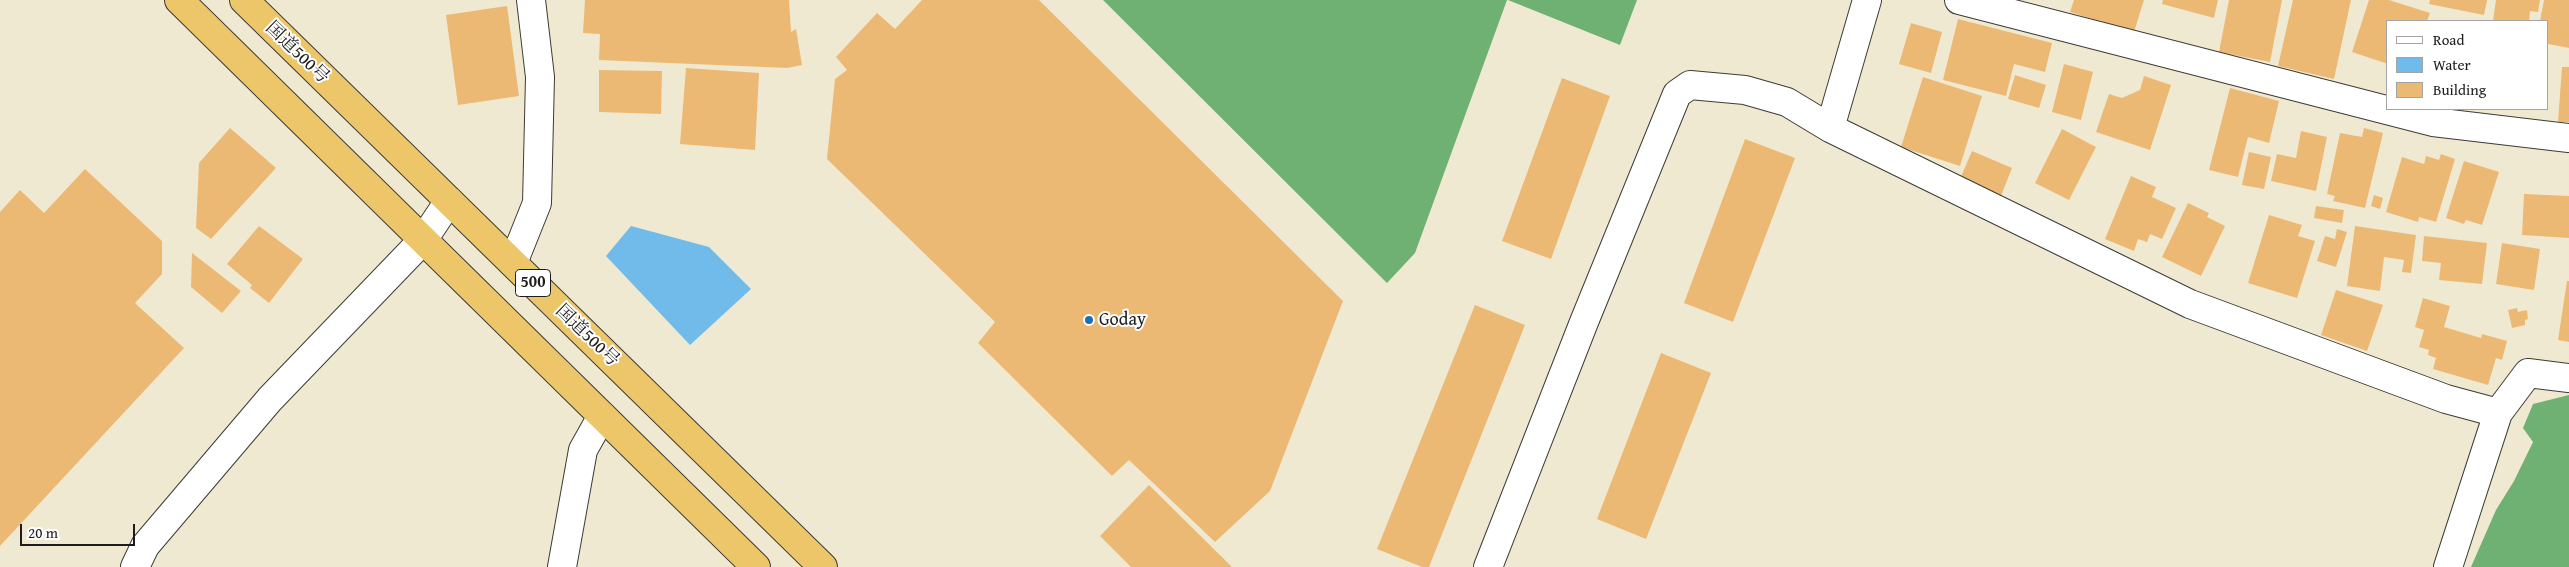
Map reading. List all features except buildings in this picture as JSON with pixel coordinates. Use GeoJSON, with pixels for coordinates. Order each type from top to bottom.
{"type":"FeatureCollection","features":[{"type":"Feature","properties":{"kind":"highway","name":"500"},"geometry":{"type":"LineString","coordinates":[[179,0],[756,567]]}},
{"type":"Feature","properties":{"kind":"highway","name":"国道500号"},"geometry":{"type":"LineString","coordinates":[[244,0],[823,567]]}},
{"type":"Feature","properties":{"kind":"street"},"geometry":{"type":"LineString","coordinates":[[513,263],[537,203],[540,77],[531,0]]}},
{"type":"Feature","properties":{"kind":"street"},"geometry":{"type":"LineString","coordinates":[[1830,128],[1867,0]]}},
{"type":"Feature","properties":{"kind":"street"},"geometry":{"type":"LineString","coordinates":[[1960,0],[2386,110]]}},
{"type":"Feature","properties":{"kind":"street"},"geometry":{"type":"LineString","coordinates":[[1488,567],[1584,322],[1677,94],[1690,85],[1745,90],[1787,102],[1830,128],[2190,304],[2446,399],[2498,413]]}},
{"type":"Feature","properties":{"kind":"street"},"geometry":{"type":"LineString","coordinates":[[2386,110],[2433,122],[2569,138]]}},
{"type":"Feature","properties":{"kind":"street"},"geometry":{"type":"LineString","coordinates":[[144,563],[270,399],[423,240],[449,201]]}},
{"type":"Feature","properties":{"kind":"street"},"geometry":{"type":"LineString","coordinates":[[2448,567],[2498,413],[2528,373],[2569,378]]}},
{"type":"Feature","properties":{"kind":"street"},"geometry":{"type":"LineString","coordinates":[[562,567],[583,450],[602,416]]}},
{"type":"Feature","properties":{"kind":"green space"},"geometry":{"type":"Polygon","coordinates":[[[1103,0],[1507,0],[1415,253],[1387,283],[1103,0]]]}},
{"type":"Feature","properties":{"kind":"green space"},"geometry":{"type":"Polygon","coordinates":[[[1508,0],[1637,0],[1620,45],[1508,0]]]}},
{"type":"Feature","properties":{"kind":"green space"},"geometry":{"type":"Polygon","coordinates":[[[2569,395],[2569,567],[2471,567],[2496,510],[2514,481],[2533,442],[2523,428],[2533,404],[2569,395]]]}},
{"type":"Feature","properties":{"kind":"water"},"geometry":{"type":"Polygon","coordinates":[[[631,226],[709,247],[751,289],[690,345],[606,256],[631,226]]]}},
{"type":"Feature","properties":{"kind":"place","name":"Goday"},"geometry":{"type":"Point","coordinates":[1089,320]}}]}
